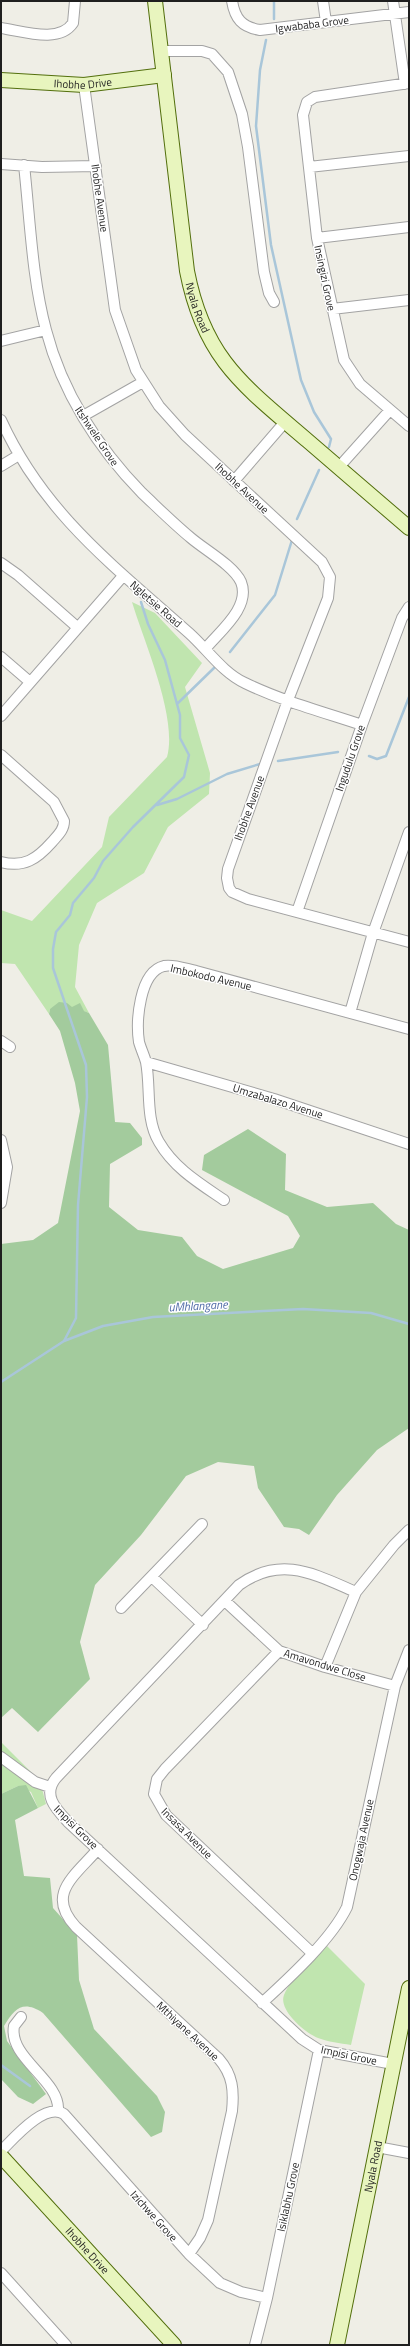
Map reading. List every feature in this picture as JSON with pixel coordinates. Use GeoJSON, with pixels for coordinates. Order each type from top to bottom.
{"type":"FeatureCollection","features":[{"type":"Feature","properties":{"kind":"street"},"geometry":{"type":"LineString","coordinates":[[1,28],[54,36],[64,33],[73,23],[75,1]]}},
{"type":"Feature","properties":{"kind":"street","name":"Nyala Road"},"geometry":{"type":"LineString","coordinates":[[155,1],[187,271],[194,304],[207,335],[224,362],[253,395],[409,528]]}},
{"type":"Feature","properties":{"kind":"street","name":"Igwababa Grove"},"geometry":{"type":"LineString","coordinates":[[232,1],[239,22],[250,28],[274,29],[409,12]]}},
{"type":"Feature","properties":{"kind":"street"},"geometry":{"type":"LineString","coordinates":[[323,1],[326,22]]}},
{"type":"Feature","properties":{"kind":"street"},"geometry":{"type":"LineString","coordinates":[[393,1],[407,84]]}},
{"type":"Feature","properties":{"kind":"street"},"geometry":{"type":"LineString","coordinates":[[162,51],[202,51],[212,54],[228,72],[242,114],[264,272],[269,293],[274,302]]}},
{"type":"Feature","properties":{"kind":"street","name":"Ihobhe Drive"},"geometry":{"type":"LineString","coordinates":[[1,80],[84,85],[164,75]]}},
{"type":"Feature","properties":{"kind":"street","name":"Insingizi Grove"},"geometry":{"type":"LineString","coordinates":[[407,84],[319,96],[307,102],[303,115],[317,238],[344,360],[360,384],[409,426]]}},
{"type":"Feature","properties":{"kind":"street","name":"Ihobhe Avenue"},"geometry":{"type":"LineString","coordinates":[[84,85],[115,310],[127,346],[143,382],[159,406],[185,435],[322,562],[330,577],[331,585],[328,598],[288,700],[231,858],[227,883],[232,892],[239,896],[297,912]]}},
{"type":"Feature","properties":{"kind":"street"},"geometry":{"type":"LineString","coordinates":[[309,167],[409,156]]}},
{"type":"Feature","properties":{"kind":"street"},"geometry":{"type":"LineString","coordinates":[[1,164],[78,168],[96,166]]}},
{"type":"Feature","properties":{"kind":"street","name":"Itshwele Grove"},"geometry":{"type":"LineString","coordinates":[[24,165],[38,285],[46,330],[63,377],[82,416],[121,471],[190,538],[235,574],[241,582],[243,599],[239,610],[206,648]]}},
{"type":"Feature","properties":{"kind":"street"},"geometry":{"type":"LineString","coordinates":[[317,238],[409,227]]}},
{"type":"Feature","properties":{"kind":"street"},"geometry":{"type":"LineString","coordinates":[[332,309],[409,300]]}},
{"type":"Feature","properties":{"kind":"street"},"geometry":{"type":"LineString","coordinates":[[1,341],[46,330]]}},
{"type":"Feature","properties":{"kind":"street"},"geometry":{"type":"LineString","coordinates":[[82,416],[143,382]]}},
{"type":"Feature","properties":{"kind":"street"},"geometry":{"type":"LineString","coordinates":[[338,467],[390,410]]}},
{"type":"Feature","properties":{"kind":"street","name":"Ngletsie Road"},"geometry":{"type":"LineString","coordinates":[[1,420],[19,455],[54,506],[90,547],[206,648],[226,670],[244,683],[288,700],[362,725]]}},
{"type":"Feature","properties":{"kind":"street"},"geometry":{"type":"LineString","coordinates":[[234,481],[285,422]]}},
{"type":"Feature","properties":{"kind":"street"},"geometry":{"type":"LineString","coordinates":[[1,466],[19,455]]}},
{"type":"Feature","properties":{"kind":"street"},"geometry":{"type":"LineString","coordinates":[[1,563],[18,575],[77,627]]}},
{"type":"Feature","properties":{"kind":"street"},"geometry":{"type":"LineString","coordinates":[[1,716],[123,576]]}},
{"type":"Feature","properties":{"kind":"street","name":"Ingudulu Grove"},"geometry":{"type":"LineString","coordinates":[[297,912],[362,725],[402,618],[409,607]]}},
{"type":"Feature","properties":{"kind":"street"},"geometry":{"type":"LineString","coordinates":[[1,657],[30,682]]}},
{"type":"Feature","properties":{"kind":"street"},"geometry":{"type":"LineString","coordinates":[[1,755],[58,808],[64,821],[63,828],[34,860],[19,864],[1,862]]}},
{"type":"Feature","properties":{"kind":"street"},"geometry":{"type":"LineString","coordinates":[[350,1013],[373,933],[409,832]]}},
{"type":"Feature","properties":{"kind":"street"},"geometry":{"type":"LineString","coordinates":[[297,912],[409,942]]}},
{"type":"Feature","properties":{"kind":"street","name":"Imbokodo Avenue"},"geometry":{"type":"LineString","coordinates":[[224,1200],[187,1175],[172,1162],[158,1141],[153,1128],[146,1062],[140,1043],[139,1008],[150,976],[164,966],[196,971],[409,1029]]}},
{"type":"Feature","properties":{"kind":"street"},"geometry":{"type":"LineString","coordinates":[[1,1042],[10,1047]]}},
{"type":"Feature","properties":{"kind":"street","name":"Umzabalazo Avenue"},"geometry":{"type":"LineString","coordinates":[[146,1062],[274,1099],[409,1144]]}},
{"type":"Feature","properties":{"kind":"street"},"geometry":{"type":"LineString","coordinates":[[1,1140],[7,1167],[1,1203]]}},
{"type":"Feature","properties":{"kind":"street"},"geometry":{"type":"LineString","coordinates":[[121,1608],[202,1524]]}},
{"type":"Feature","properties":{"kind":"street"},"geometry":{"type":"LineString","coordinates":[[325,1666],[356,1592],[394,1545],[409,1530]]}},
{"type":"Feature","properties":{"kind":"street"},"geometry":{"type":"LineString","coordinates":[[1,1757],[35,1782],[50,1787],[56,1778],[239,1586],[251,1577],[271,1570],[298,1570],[315,1575],[356,1592]]}},
{"type":"Feature","properties":{"kind":"street"},"geometry":{"type":"LineString","coordinates":[[152,1577],[203,1625]]}},
{"type":"Feature","properties":{"kind":"street","name":"Amavondwe Close"},"geometry":{"type":"LineString","coordinates":[[225,1601],[279,1651],[395,1686]]}},
{"type":"Feature","properties":{"kind":"street","name":"Onogwaja Avenue"},"geometry":{"type":"LineString","coordinates":[[262,2003],[312,1953],[336,1926],[347,1907],[395,1686],[409,1650]]}},
{"type":"Feature","properties":{"kind":"street","name":"Insasa Avenue"},"geometry":{"type":"LineString","coordinates":[[279,1651],[165,1768],[157,1779],[154,1794],[166,1815],[312,1953]]}},
{"type":"Feature","properties":{"kind":"street","name":"Impisi Grove"},"geometry":{"type":"LineString","coordinates":[[50,1787],[50,1796],[54,1806],[290,2030],[319,2050],[393,2064]]}},
{"type":"Feature","properties":{"kind":"street","name":"Mthiyane Avenue"},"geometry":{"type":"LineString","coordinates":[[98,1849],[65,1889],[61,1902],[65,1914],[76,1927],[219,2059],[232,2081],[234,2098],[232,2111],[213,2201],[205,2229],[189,2254]]}},
{"type":"Feature","properties":{"kind":"street","name":"Nyala Road"},"geometry":{"type":"LineString","coordinates":[[337,2345],[409,1988]]}},
{"type":"Feature","properties":{"kind":"street","name":"Izichwe Grove"},"geometry":{"type":"LineString","coordinates":[[21,2017],[14,2026],[15,2039],[25,2057],[57,2099],[58,2110],[64,2114],[189,2254],[220,2283],[229,2288],[267,2298]]}},
{"type":"Feature","properties":{"kind":"street","name":"Isiklabhu Grove"},"geometry":{"type":"LineString","coordinates":[[254,2345],[267,2298],[319,2050]]}},
{"type":"Feature","properties":{"kind":"street"},"geometry":{"type":"LineString","coordinates":[[1,2151],[37,2119],[50,2111],[58,2110]]}},
{"type":"Feature","properties":{"kind":"street"},"geometry":{"type":"LineString","coordinates":[[378,2147],[409,2153]]}},
{"type":"Feature","properties":{"kind":"street","name":"Ihobhe Drive"},"geometry":{"type":"LineString","coordinates":[[1,2156],[174,2345]]}},
{"type":"Feature","properties":{"kind":"street"},"geometry":{"type":"LineString","coordinates":[[1,2274],[66,2345]]}},
{"type":"Feature","properties":{"kind":"green space"},"geometry":{"type":"Polygon","coordinates":[[[132,602],[155,613],[202,663],[185,687],[210,773],[209,794],[168,827],[144,873],[97,903],[79,945],[75,987],[89,1013],[72,1007],[50,1009],[49,1014],[15,964],[1,963],[1,910],[32,921],[102,847],[109,817],[167,757],[169,741],[168,722],[164,701],[132,602]]]}},
{"type":"Feature","properties":{"kind":"green space"},"geometry":{"type":"Polygon","coordinates":[[[59,1002],[67,1003],[72,1007],[80,1003],[84,1011],[89,1013],[108,1045],[115,1122],[130,1123],[142,1138],[142,1145],[110,1164],[109,1207],[138,1230],[182,1237],[197,1256],[223,1269],[293,1248],[300,1236],[288,1216],[202,1170],[204,1155],[248,1129],[286,1154],[285,1190],[327,1207],[373,1203],[396,1224],[409,1230],[409,1428],[377,1450],[337,1495],[309,1535],[299,1529],[284,1527],[258,1488],[254,1466],[218,1462],[186,1476],[141,1535],[95,1585],[80,1642],[90,1679],[38,1732],[12,1708],[1,1718],[1,1244],[33,1240],[58,1223],[80,1111],[75,1083],[60,1031],[49,1014],[50,1009],[59,1002]]]}},
{"type":"Feature","properties":{"kind":"green space"},"geometry":{"type":"Polygon","coordinates":[[[1,1742],[40,1781],[46,1804],[38,1808],[31,1792],[18,1786],[1,1794],[1,1742]]]}},
{"type":"Feature","properties":{"kind":"green space"},"geometry":{"type":"Polygon","coordinates":[[[26,1785],[38,1808],[15,1820],[24,1876],[50,1878],[53,1908],[77,1935],[79,1980],[94,2029],[157,2096],[165,2112],[162,2132],[151,2137],[43,2013],[36,2009],[30,2007],[20,2008],[12,2015],[4,2026],[7,2041],[46,2094],[33,2104],[18,2097],[1,2079],[1,1794],[18,1786],[26,1785]]]}},
{"type":"Feature","properties":{"kind":"green space"},"geometry":{"type":"Polygon","coordinates":[[[327,1946],[365,1984],[351,2045],[318,2038],[306,2031],[289,2014],[283,2001],[284,1995],[292,1981],[327,1946]]]}},
{"type":"Feature","properties":{"kind":"waterway"},"geometry":{"type":"LineString","coordinates":[[274,1],[274,19]]}},
{"type":"Feature","properties":{"kind":"waterway"},"geometry":{"type":"LineString","coordinates":[[266,40],[260,70],[256,126],[271,245],[301,380],[314,412],[331,439],[329,447]]}},
{"type":"Feature","properties":{"kind":"waterway"},"geometry":{"type":"LineString","coordinates":[[297,519],[319,470]]}},
{"type":"Feature","properties":{"kind":"waterway"},"geometry":{"type":"LineString","coordinates":[[230,652],[275,595],[292,540]]}},
{"type":"Feature","properties":{"kind":"waterway"},"geometry":{"type":"LineString","coordinates":[[64,1341],[76,1318],[78,1205],[87,1097],[86,1065],[53,968],[53,949],[56,932],[70,915],[73,903],[94,878],[103,861],[133,827],[184,777],[189,755],[180,738],[180,715],[165,660],[148,624],[141,602]]}},
{"type":"Feature","properties":{"kind":"waterway"},"geometry":{"type":"LineString","coordinates":[[177,704],[215,667]]}},
{"type":"Feature","properties":{"kind":"waterway"},"geometry":{"type":"LineString","coordinates":[[369,756],[377,759],[386,756],[409,697]]}},
{"type":"Feature","properties":{"kind":"waterway"},"geometry":{"type":"LineString","coordinates":[[278,761],[338,752]]}},
{"type":"Feature","properties":{"kind":"waterway"},"geometry":{"type":"LineString","coordinates":[[157,805],[177,799],[227,774],[260,764]]}},
{"type":"Feature","properties":{"kind":"waterway","name":"uMhlangane"},"geometry":{"type":"LineString","coordinates":[[1,1382],[64,1341],[103,1326],[153,1317],[303,1309],[371,1313],[409,1324]]}},
{"type":"Feature","properties":{"kind":"waterway"},"geometry":{"type":"LineString","coordinates":[[1,2065],[30,2086]]}}]}
